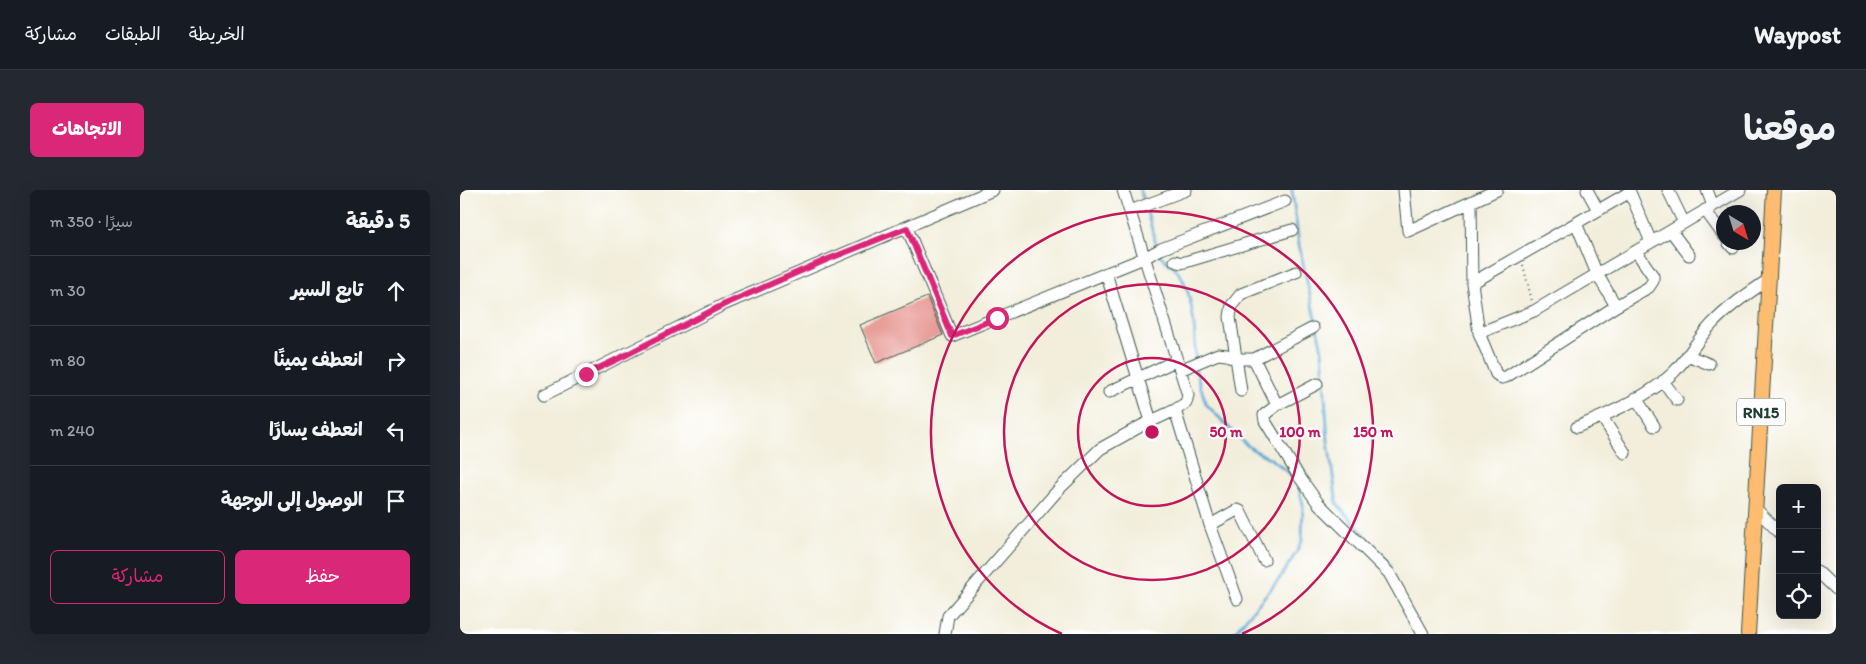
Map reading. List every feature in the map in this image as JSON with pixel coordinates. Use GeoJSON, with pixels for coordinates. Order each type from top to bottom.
{"type":"FeatureCollection","features":[{"type":"Feature","properties":{"kind":"main road","name":"RN15"},"geometry":{"type":"LineString","coordinates":[[1748,634],[1774,190]]}},
{"type":"Feature","properties":{"kind":"street"},"geometry":{"type":"LineString","coordinates":[[544,395],[723,305],[993,190]]}},
{"type":"Feature","properties":{"kind":"street"},"geometry":{"type":"LineString","coordinates":[[945,634],[948,616],[1059,489],[1100,449],[1175,410],[1188,400],[1122,190]]}},
{"type":"Feature","properties":{"kind":"street"},"geometry":{"type":"LineString","coordinates":[[1130,211],[1186,190]]}},
{"type":"Feature","properties":{"kind":"street"},"geometry":{"type":"LineString","coordinates":[[1404,190],[1408,231],[1497,190]]}},
{"type":"Feature","properties":{"kind":"street"},"geometry":{"type":"LineString","coordinates":[[1587,190],[1598,210]]}},
{"type":"Feature","properties":{"kind":"street"},"geometry":{"type":"LineString","coordinates":[[1668,190],[1684,223]]}},
{"type":"Feature","properties":{"kind":"street"},"geometry":{"type":"LineString","coordinates":[[1706,190],[1709,208],[1716,221]]}},
{"type":"Feature","properties":{"kind":"street"},"geometry":{"type":"LineString","coordinates":[[1479,333],[1534,311],[1740,190]]}},
{"type":"Feature","properties":{"kind":"street"},"geometry":{"type":"LineString","coordinates":[[1472,283],[1630,191],[1651,242]]}},
{"type":"Feature","properties":{"kind":"street"},"geometry":{"type":"LineString","coordinates":[[907,228],[952,336],[1106,274],[1161,249],[1285,201]]}},
{"type":"Feature","properties":{"kind":"street"},"geometry":{"type":"LineString","coordinates":[[1471,202],[1472,283],[1479,333],[1496,374],[1502,378],[1649,287],[1653,281],[1653,276],[1636,251]]}},
{"type":"Feature","properties":{"kind":"street"},"geometry":{"type":"LineString","coordinates":[[1576,223],[1598,274],[1616,306]]}},
{"type":"Feature","properties":{"kind":"street"},"geometry":{"type":"LineString","coordinates":[[1175,261],[1185,262],[1292,230]]}},
{"type":"Feature","properties":{"kind":"street"},"geometry":{"type":"LineString","coordinates":[[1671,231],[1689,255]]}},
{"type":"Feature","properties":{"kind":"street"},"geometry":{"type":"LineString","coordinates":[[1241,391],[1230,317],[1232,305],[1241,294],[1296,272]]}},
{"type":"Feature","properties":{"kind":"street"},"geometry":{"type":"LineString","coordinates":[[1106,274],[1151,421]]}},
{"type":"Feature","properties":{"kind":"street"},"geometry":{"type":"LineString","coordinates":[[1578,427],[1602,417],[1663,381],[1680,365],[1711,326],[1733,304],[1768,280]]}},
{"type":"Feature","properties":{"kind":"street"},"geometry":{"type":"LineString","coordinates":[[1109,392],[1138,379],[1178,365],[1218,354],[1227,355],[1236,360],[1254,359],[1313,328]]}},
{"type":"Feature","properties":{"kind":"street"},"geometry":{"type":"LineString","coordinates":[[1687,355],[1709,364]]}},
{"type":"Feature","properties":{"kind":"street"},"geometry":{"type":"LineString","coordinates":[[1254,359],[1277,405]]}},
{"type":"Feature","properties":{"kind":"street"},"geometry":{"type":"LineString","coordinates":[[1663,381],[1677,400]]}},
{"type":"Feature","properties":{"kind":"street"},"geometry":{"type":"LineString","coordinates":[[1317,384],[1264,414],[1265,421],[1318,503],[1385,567],[1424,634]]}},
{"type":"Feature","properties":{"kind":"street"},"geometry":{"type":"LineString","coordinates":[[1636,398],[1654,426]]}},
{"type":"Feature","properties":{"kind":"street"},"geometry":{"type":"LineString","coordinates":[[1175,410],[1210,525],[1237,599]]}},
{"type":"Feature","properties":{"kind":"street"},"geometry":{"type":"LineString","coordinates":[[1602,417],[1625,453]]}},
{"type":"Feature","properties":{"kind":"street"},"geometry":{"type":"LineString","coordinates":[[1756,509],[1776,529]]}},
{"type":"Feature","properties":{"kind":"street"},"geometry":{"type":"LineString","coordinates":[[1210,525],[1236,510],[1240,511],[1264,560]]}},
{"type":"Feature","properties":{"kind":"street"},"geometry":{"type":"LineString","coordinates":[[1820,574],[1836,590]]}},
{"type":"Feature","properties":{"kind":"path"},"geometry":{"type":"LineString","coordinates":[[1520,255],[1534,311]]}},
{"type":"Feature","properties":{"kind":"building"},"geometry":{"type":"Polygon","coordinates":[[[927,297],[943,335],[876,363],[860,325],[927,297]]]}},
{"type":"Feature","properties":{"kind":"waterway"},"geometry":{"type":"LineString","coordinates":[[1140,190],[1144,202]]}},
{"type":"Feature","properties":{"kind":"waterway"},"geometry":{"type":"LineString","coordinates":[[1292,190],[1299,245],[1322,350],[1328,441],[1337,504],[1391,565]]}},
{"type":"Feature","properties":{"kind":"waterway"},"geometry":{"type":"LineString","coordinates":[[1146,208],[1157,248]]}},
{"type":"Feature","properties":{"kind":"waterway"},"geometry":{"type":"LineString","coordinates":[[1159,254],[1179,273],[1189,296],[1193,318],[1195,362]]}},
{"type":"Feature","properties":{"kind":"waterway"},"geometry":{"type":"LineString","coordinates":[[1195,368],[1206,404],[1243,442],[1271,459],[1291,475],[1297,482],[1303,504],[1302,540],[1296,553],[1280,578],[1233,634]]}},
{"type":"Feature","properties":{"kind":"route"},"geometry":{"type":"LineString","coordinates":[[586,374],[637,350],[691,320],[723,305],[826,260],[907,228],[952,336],[997,318]]}}]}
